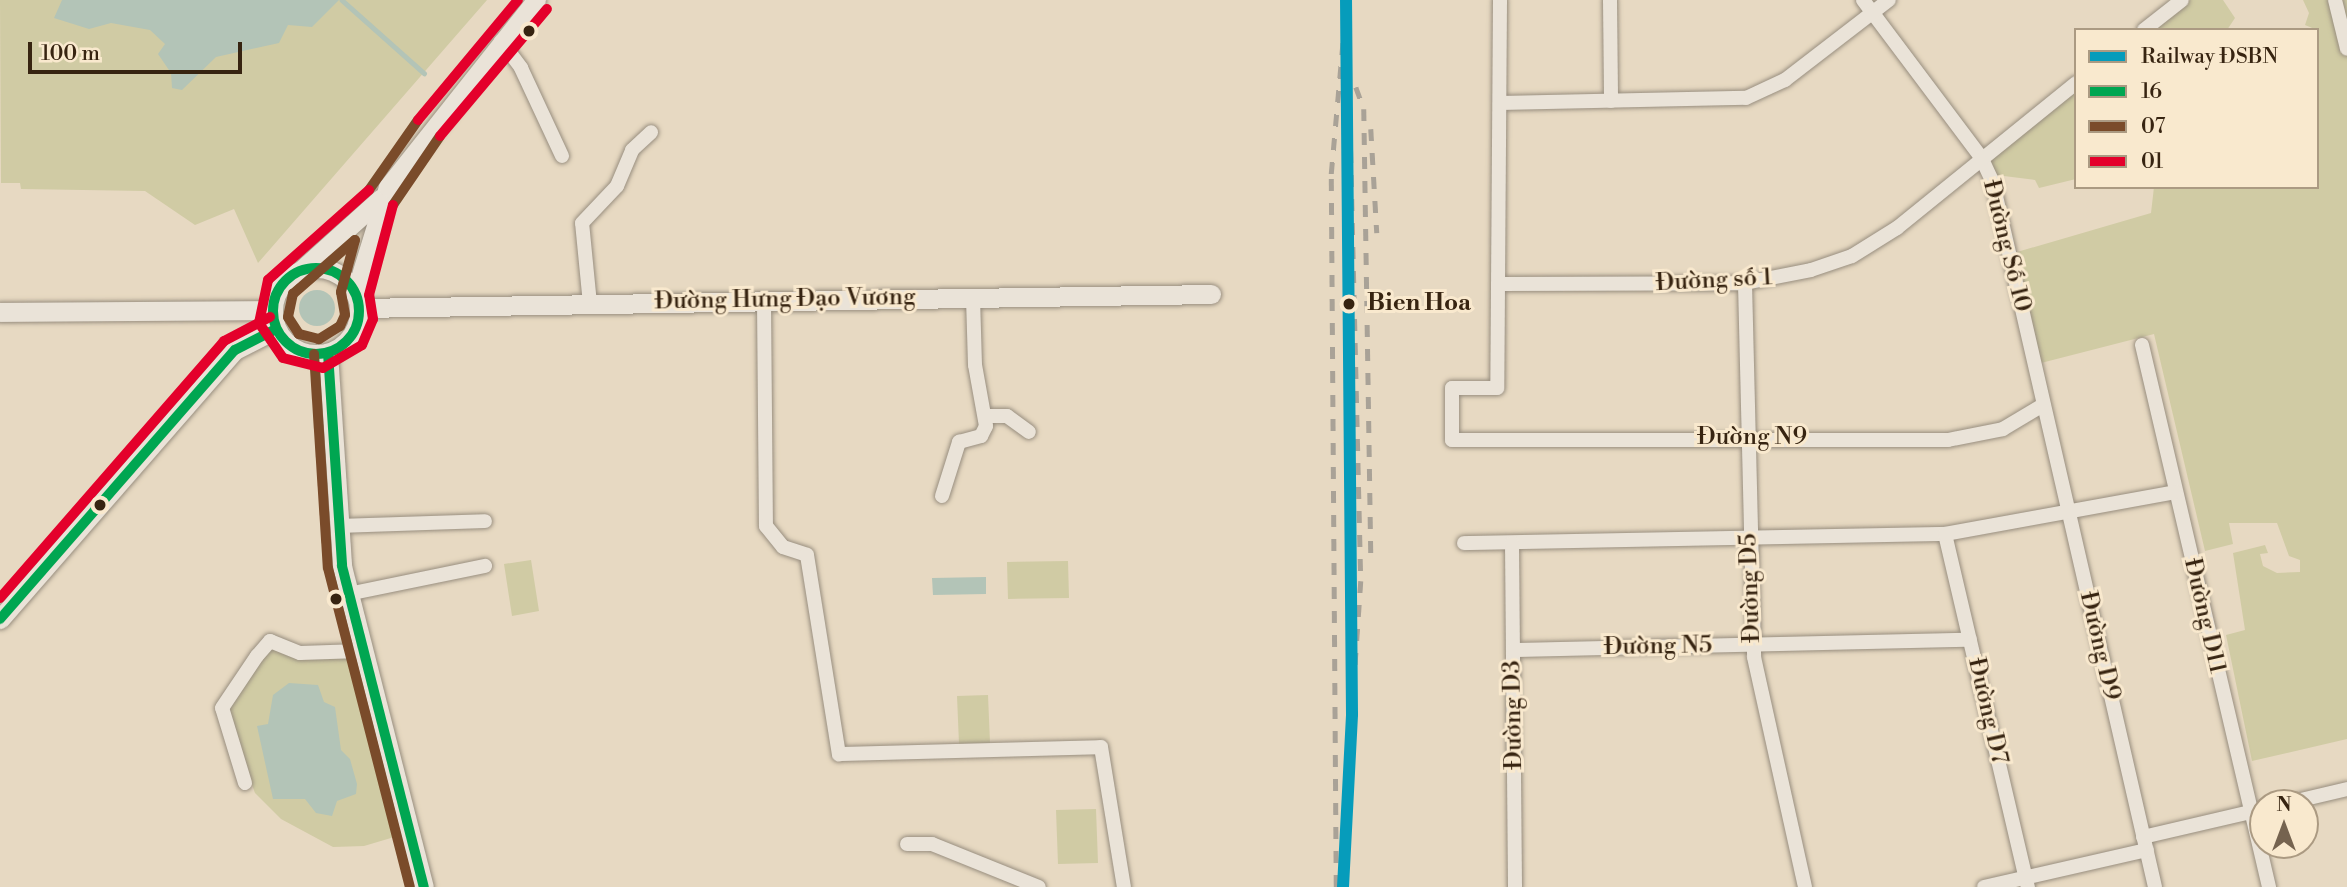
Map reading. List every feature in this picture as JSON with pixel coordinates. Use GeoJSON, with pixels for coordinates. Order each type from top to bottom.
{"type":"FeatureCollection","features":[{"type":"Feature","properties":{"kind":"main road"},"geometry":{"type":"LineString","coordinates":[[0,618],[235,351],[274,319],[280,287],[380,199],[429,128],[536,0]]}},
{"type":"Feature","properties":{"kind":"main road"},"geometry":{"type":"LineString","coordinates":[[274,319],[295,349],[328,353],[351,336],[380,199]]}},
{"type":"Feature","properties":{"kind":"main road"},"geometry":{"type":"LineString","coordinates":[[299,272],[332,272],[357,301]]}},
{"type":"Feature","properties":{"kind":"main road","name":"Đường Hưng Đạo Vương"},"geometry":{"type":"LineString","coordinates":[[357,301],[590,304],[1211,294]]}},
{"type":"Feature","properties":{"kind":"main road"},"geometry":{"type":"LineString","coordinates":[[0,312],[274,319]]}},
{"type":"Feature","properties":{"kind":"main road"},"geometry":{"type":"LineString","coordinates":[[328,353],[338,526],[348,594],[360,651],[425,887]]}},
{"type":"Feature","properties":{"kind":"street"},"geometry":{"type":"LineString","coordinates":[[1500,0],[1500,284]]}},
{"type":"Feature","properties":{"kind":"street"},"geometry":{"type":"LineString","coordinates":[[1610,0],[1611,101]]}},
{"type":"Feature","properties":{"kind":"street","name":"Đường Số 10"},"geometry":{"type":"LineString","coordinates":[[1863,0],[1981,157],[1999,208],[2043,405]]}},
{"type":"Feature","properties":{"kind":"street"},"geometry":{"type":"LineString","coordinates":[[1500,103],[1728,100],[1759,94],[1786,80],[1889,0]]}},
{"type":"Feature","properties":{"kind":"street"},"geometry":{"type":"LineString","coordinates":[[2147,28],[2182,0]]}},
{"type":"Feature","properties":{"kind":"street"},"geometry":{"type":"LineString","coordinates":[[2335,0],[2347,50]]}},
{"type":"Feature","properties":{"kind":"street"},"geometry":{"type":"LineString","coordinates":[[501,41],[521,68],[562,156]]}},
{"type":"Feature","properties":{"kind":"street","name":"Đường số 1"},"geometry":{"type":"LineString","coordinates":[[1500,284],[1745,283],[1852,256],[1897,228],[1981,157],[2074,85]]}},
{"type":"Feature","properties":{"kind":"street"},"geometry":{"type":"LineString","coordinates":[[590,304],[582,223],[617,186],[632,150],[651,132]]}},
{"type":"Feature","properties":{"kind":"street","name":"Đường D5"},"geometry":{"type":"LineString","coordinates":[[1745,283],[1753,645],[1805,887]]}},
{"type":"Feature","properties":{"kind":"street","name":"Đường N9"},"geometry":{"type":"LineString","coordinates":[[1500,284],[1497,388],[1452,388],[1452,440],[1948,440],[2003,429],[2043,405]]}},
{"type":"Feature","properties":{"kind":"street"},"geometry":{"type":"LineString","coordinates":[[942,496],[959,442],[984,434],[986,416],[975,365],[973,298]]}},
{"type":"Feature","properties":{"kind":"street"},"geometry":{"type":"LineString","coordinates":[[764,301],[766,526],[783,547],[807,555],[839,754],[1101,747],[1124,887]]}},
{"type":"Feature","properties":{"kind":"street","name":"Đường D11"},"geometry":{"type":"LineString","coordinates":[[2142,345],[2175,492],[2252,789]]}},
{"type":"Feature","properties":{"kind":"street","name":"Đường D9"},"geometry":{"type":"LineString","coordinates":[[2043,405],[2155,887]]}},
{"type":"Feature","properties":{"kind":"street"},"geometry":{"type":"LineString","coordinates":[[986,416],[1007,416],[1029,432]]}},
{"type":"Feature","properties":{"kind":"street"},"geometry":{"type":"LineString","coordinates":[[1464,543],[1749,540],[1945,534],[2175,492]]}},
{"type":"Feature","properties":{"kind":"street"},"geometry":{"type":"LineString","coordinates":[[338,526],[485,521]]}},
{"type":"Feature","properties":{"kind":"street","name":"Đường D7"},"geometry":{"type":"LineString","coordinates":[[1945,534],[2027,883]]}},
{"type":"Feature","properties":{"kind":"street","name":"Đường D3"},"geometry":{"type":"LineString","coordinates":[[1512,543],[1515,887]]}},
{"type":"Feature","properties":{"kind":"street"},"geometry":{"type":"LineString","coordinates":[[348,594],[485,566]]}},
{"type":"Feature","properties":{"kind":"street","name":"Đường N5"},"geometry":{"type":"LineString","coordinates":[[1513,650],[1970,640]]}},
{"type":"Feature","properties":{"kind":"street"},"geometry":{"type":"LineString","coordinates":[[245,783],[222,708],[270,641],[300,653],[360,651]]}},
{"type":"Feature","properties":{"kind":"street"},"geometry":{"type":"LineString","coordinates":[[2319,796],[2347,789]]}},
{"type":"Feature","properties":{"kind":"street"},"geometry":{"type":"LineString","coordinates":[[1984,887],[2027,883],[2145,843],[2249,812]]}},
{"type":"Feature","properties":{"kind":"street"},"geometry":{"type":"LineString","coordinates":[[907,844],[932,844],[1039,887]]}},
{"type":"Feature","properties":{"kind":"street","name":"Đường D11"},"geometry":{"type":"LineString","coordinates":[[2265,859],[2269,887]]}},
{"type":"Feature","properties":{"kind":"shaded area"},"geometry":{"type":"Polygon","coordinates":[[[0,0],[487,0],[258,263],[234,209],[195,225],[145,191],[21,189],[20,183],[1,183],[0,0]]]}},
{"type":"Feature","properties":{"kind":"shaded area"},"geometry":{"type":"Polygon","coordinates":[[[62,0],[339,0],[312,27],[288,25],[279,43],[216,57],[182,90],[172,88],[171,73],[158,54],[165,44],[150,30],[111,23],[89,29],[54,18],[62,0]]]}},
{"type":"Feature","properties":{"kind":"shaded area"},"geometry":{"type":"Polygon","coordinates":[[[2190,0],[2223,0],[2235,18],[2228,28],[2155,28],[2190,0]]]}},
{"type":"Feature","properties":{"kind":"shaded area"},"geometry":{"type":"Polygon","coordinates":[[[2303,0],[2347,0],[2347,739],[2252,761],[2226,635],[2245,630],[2233,553],[2265,545],[2268,553],[2260,554],[2263,566],[2277,573],[2300,572],[2300,560],[2289,556],[2277,523],[2229,523],[2233,544],[2205,551],[2154,334],[2041,363],[2017,252],[2151,213],[2154,189],[2319,189],[2319,28],[2305,25],[2309,13],[2303,0]]]}},
{"type":"Feature","properties":{"kind":"shaded area"},"geometry":{"type":"Polygon","coordinates":[[[2074,92],[2074,179],[2039,188],[2035,180],[1996,175],[1988,159],[2074,92]]]}},
{"type":"Feature","properties":{"kind":"shaded area"},"geometry":{"type":"Polygon","coordinates":[[[317,290],[330,295],[335,308],[330,321],[317,326],[304,321],[299,308],[304,295],[317,290]]]}},
{"type":"Feature","properties":{"kind":"shaded area"},"geometry":{"type":"Polygon","coordinates":[[[531,560],[539,611],[512,616],[504,564],[531,560]]]}},
{"type":"Feature","properties":{"kind":"shaded area"},"geometry":{"type":"Polygon","coordinates":[[[1068,561],[1069,598],[1008,599],[1007,562],[1068,561]]]}},
{"type":"Feature","properties":{"kind":"shaded area"},"geometry":{"type":"Polygon","coordinates":[[[986,577],[986,594],[933,595],[932,578],[986,577]]]}},
{"type":"Feature","properties":{"kind":"shaded area"},"geometry":{"type":"Polygon","coordinates":[[[272,645],[353,655],[401,835],[364,846],[333,847],[281,819],[255,793],[226,713],[272,645]]]}},
{"type":"Feature","properties":{"kind":"shaded area"},"geometry":{"type":"Polygon","coordinates":[[[289,683],[318,685],[324,702],[335,707],[341,750],[350,759],[357,784],[356,794],[337,801],[332,816],[316,813],[305,799],[273,799],[257,726],[268,724],[273,695],[289,683]]]}},
{"type":"Feature","properties":{"kind":"shaded area"},"geometry":{"type":"Polygon","coordinates":[[[988,695],[990,743],[959,744],[957,696],[988,695]]]}},
{"type":"Feature","properties":{"kind":"shaded area"},"geometry":{"type":"Polygon","coordinates":[[[1096,809],[1098,863],[1058,864],[1056,810],[1096,809]]]}},
{"type":"Feature","properties":{"kind":"waterway"},"geometry":{"type":"LineString","coordinates":[[342,0],[424,73]]}},
{"type":"Feature","properties":{"kind":"railway"},"geometry":{"type":"LineString","coordinates":[[1336,887],[1331,174],[1346,7]]}},
{"type":"Feature","properties":{"kind":"railway"},"geometry":{"type":"LineString","coordinates":[[1348,31],[1361,581],[1352,714]]}},
{"type":"Feature","properties":{"kind":"railway"},"geometry":{"type":"LineString","coordinates":[[1356,87],[1364,109],[1371,554]]}},
{"type":"Feature","properties":{"kind":"railway"},"geometry":{"type":"LineString","coordinates":[[1371,129],[1377,233]]}},
{"type":"Feature","properties":{"kind":"rail line","name":"ĐSBN"},"geometry":{"type":"LineString","coordinates":[[1343,887],[1352,714],[1346,0]]}},
{"type":"Feature","properties":{"kind":"transit line","name":"01"},"geometry":{"type":"LineString","coordinates":[[418,120],[518,0]]}},
{"type":"Feature","properties":{"kind":"transit line","name":"01"},"geometry":{"type":"LineString","coordinates":[[440,136],[547,9]]}},
{"type":"Feature","properties":{"kind":"transit line","name":"07"},"geometry":{"type":"LineString","coordinates":[[369,190],[418,120]]}},
{"type":"Feature","properties":{"kind":"transit line","name":"07"},"geometry":{"type":"LineString","coordinates":[[393,205],[440,136]]}},
{"type":"Feature","properties":{"kind":"transit line","name":"01"},"geometry":{"type":"LineString","coordinates":[[369,190],[268,280],[259,323],[283,358],[323,368],[362,345],[373,319],[369,295],[393,205]]}},
{"type":"Feature","properties":{"kind":"transit line","name":"07"},"geometry":{"type":"LineString","coordinates":[[355,240],[341,292],[345,315],[340,326],[319,339],[299,334],[288,317],[293,294],[355,240]]}},
{"type":"Feature","properties":{"kind":"transit line","name":"16"},"geometry":{"type":"LineString","coordinates":[[316,268],[340,275],[352,287],[359,311],[352,335],[340,347],[316,354],[292,347],[280,335],[273,311],[280,287],[292,275],[316,268]]}},
{"type":"Feature","properties":{"kind":"transit line","name":"01"},"geometry":{"type":"LineString","coordinates":[[0,598],[224,341],[270,317]]}},
{"type":"Feature","properties":{"kind":"transit line","name":"16"},"geometry":{"type":"LineString","coordinates":[[0,619],[235,350],[276,329]]}},
{"type":"Feature","properties":{"kind":"transit line","name":"16"},"geometry":{"type":"LineString","coordinates":[[328,353],[342,566],[424,887]]}},
{"type":"Feature","properties":{"kind":"transit line","name":"07"},"geometry":{"type":"LineString","coordinates":[[314,354],[328,568],[410,887]]}},
{"type":"Feature","properties":{"kind":"place","name":"Bien Hoa"},"geometry":{"type":"Point","coordinates":[1349,304]}}]}
